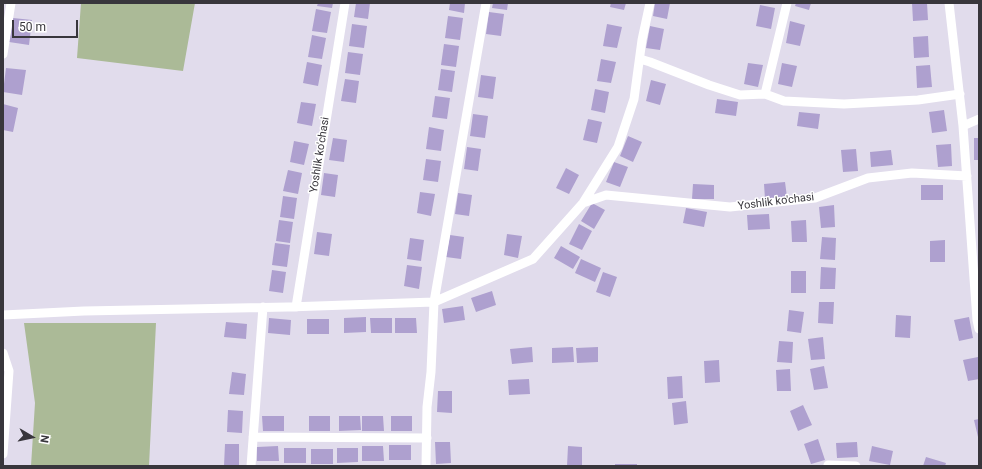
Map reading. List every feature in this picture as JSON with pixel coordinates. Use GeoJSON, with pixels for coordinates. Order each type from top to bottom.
{"type":"FeatureCollection","features":[{"type":"Feature","properties":{"kind":"street"},"geometry":{"type":"LineString","coordinates":[[3,54],[11,3]]}},
{"type":"Feature","properties":{"kind":"street","name":"Yoshlik ko'chasi"},"geometry":{"type":"LineString","coordinates":[[296,307],[345,3]]}},
{"type":"Feature","properties":{"kind":"street"},"geometry":{"type":"LineString","coordinates":[[426,466],[427,407],[431,372],[434,302],[486,3]]}},
{"type":"Feature","properties":{"kind":"street","name":"Yoshlik ko'chasi"},"geometry":{"type":"LineString","coordinates":[[3,315],[84,311],[296,307],[434,302],[533,259],[584,203],[618,147],[634,99],[650,3]]}},
{"type":"Feature","properties":{"kind":"street"},"geometry":{"type":"LineString","coordinates":[[765,94],[787,3]]}},
{"type":"Feature","properties":{"kind":"street"},"geometry":{"type":"LineString","coordinates":[[949,3],[963,126],[977,320],[979,329]]}},
{"type":"Feature","properties":{"kind":"street"},"geometry":{"type":"LineString","coordinates":[[640,59],[740,95],[765,94],[784,101],[844,104],[918,100],[960,94]]}},
{"type":"Feature","properties":{"kind":"street"},"geometry":{"type":"LineString","coordinates":[[963,126],[979,119]]}},
{"type":"Feature","properties":{"kind":"street","name":"Yoshlik ko'chasi"},"geometry":{"type":"LineString","coordinates":[[584,203],[606,195],[730,207],[815,198],[868,178],[912,173],[967,176]]}},
{"type":"Feature","properties":{"kind":"street"},"geometry":{"type":"LineString","coordinates":[[251,466],[263,307]]}},
{"type":"Feature","properties":{"kind":"street"},"geometry":{"type":"LineString","coordinates":[[3,353],[9,371],[3,454]]}},
{"type":"Feature","properties":{"kind":"street"},"geometry":{"type":"LineString","coordinates":[[253,437],[427,438]]}},
{"type":"Feature","properties":{"kind":"street"},"geometry":{"type":"LineString","coordinates":[[828,465],[856,466]]}},
{"type":"Feature","properties":{"kind":"green space"},"geometry":{"type":"Polygon","coordinates":[[[81,3],[195,3],[183,71],[77,58],[81,3]]]}},
{"type":"Feature","properties":{"kind":"green space"},"geometry":{"type":"Polygon","coordinates":[[[24,323],[156,323],[149,466],[31,466],[35,403],[24,323]]]}},
{"type":"Feature","properties":{"kind":"building"},"geometry":{"type":"Polygon","coordinates":[[[318,3],[333,3],[332,8],[317,6],[318,3]]]}},
{"type":"Feature","properties":{"kind":"building"},"geometry":{"type":"Polygon","coordinates":[[[356,3],[370,3],[368,19],[354,17],[356,3]]]}},
{"type":"Feature","properties":{"kind":"building"},"geometry":{"type":"Polygon","coordinates":[[[450,3],[465,3],[464,13],[449,10],[450,3]]]}},
{"type":"Feature","properties":{"kind":"building"},"geometry":{"type":"Polygon","coordinates":[[[493,3],[508,3],[507,10],[492,8],[493,3]]]}},
{"type":"Feature","properties":{"kind":"building"},"geometry":{"type":"Polygon","coordinates":[[[611,3],[626,3],[624,10],[610,7],[611,3]]]}},
{"type":"Feature","properties":{"kind":"building"},"geometry":{"type":"Polygon","coordinates":[[[655,3],[670,3],[667,19],[653,16],[655,3]]]}},
{"type":"Feature","properties":{"kind":"building"},"geometry":{"type":"Polygon","coordinates":[[[796,3],[811,3],[809,10],[795,6],[796,3]]]}},
{"type":"Feature","properties":{"kind":"building"},"geometry":{"type":"Polygon","coordinates":[[[912,3],[927,3],[928,20],[913,21],[912,3]]]}},
{"type":"Feature","properties":{"kind":"building"},"geometry":{"type":"Polygon","coordinates":[[[760,5],[775,8],[771,29],[756,26],[760,5]]]}},
{"type":"Feature","properties":{"kind":"building"},"geometry":{"type":"Polygon","coordinates":[[[316,9],[331,12],[327,33],[312,31],[316,9]]]}},
{"type":"Feature","properties":{"kind":"building"},"geometry":{"type":"Polygon","coordinates":[[[489,12],[504,14],[501,36],[486,34],[489,12]]]}},
{"type":"Feature","properties":{"kind":"building"},"geometry":{"type":"Polygon","coordinates":[[[448,16],[463,18],[460,40],[445,38],[448,16]]]}},
{"type":"Feature","properties":{"kind":"building"},"geometry":{"type":"Polygon","coordinates":[[[13,18],[32,20],[29,45],[9,42],[13,18]]]}},
{"type":"Feature","properties":{"kind":"building"},"geometry":{"type":"Polygon","coordinates":[[[790,21],[805,25],[800,46],[786,43],[790,21]]]}},
{"type":"Feature","properties":{"kind":"building"},"geometry":{"type":"Polygon","coordinates":[[[352,24],[367,26],[364,48],[349,46],[352,24]]]}},
{"type":"Feature","properties":{"kind":"building"},"geometry":{"type":"Polygon","coordinates":[[[607,24],[622,27],[617,48],[603,46],[607,24]]]}},
{"type":"Feature","properties":{"kind":"building"},"geometry":{"type":"Polygon","coordinates":[[[650,26],[664,29],[660,50],[646,48],[650,26]]]}},
{"type":"Feature","properties":{"kind":"building"},"geometry":{"type":"Polygon","coordinates":[[[312,35],[326,38],[322,59],[308,57],[312,35]]]}},
{"type":"Feature","properties":{"kind":"building"},"geometry":{"type":"Polygon","coordinates":[[[928,36],[929,57],[914,58],[913,37],[928,36]]]}},
{"type":"Feature","properties":{"kind":"building"},"geometry":{"type":"Polygon","coordinates":[[[444,44],[459,46],[456,67],[441,65],[444,44]]]}},
{"type":"Feature","properties":{"kind":"building"},"geometry":{"type":"Polygon","coordinates":[[[348,52],[363,54],[360,75],[345,73],[348,52]]]}},
{"type":"Feature","properties":{"kind":"building"},"geometry":{"type":"Polygon","coordinates":[[[601,59],[616,62],[611,83],[597,81],[601,59]]]}},
{"type":"Feature","properties":{"kind":"building"},"geometry":{"type":"Polygon","coordinates":[[[307,62],[322,65],[318,86],[303,83],[307,62]]]}},
{"type":"Feature","properties":{"kind":"building"},"geometry":{"type":"Polygon","coordinates":[[[748,63],[763,65],[758,87],[744,84],[748,63]]]}},
{"type":"Feature","properties":{"kind":"building"},"geometry":{"type":"Polygon","coordinates":[[[782,63],[797,66],[792,87],[778,84],[782,63]]]}},
{"type":"Feature","properties":{"kind":"building"},"geometry":{"type":"Polygon","coordinates":[[[930,65],[932,87],[917,88],[916,66],[930,65]]]}},
{"type":"Feature","properties":{"kind":"building"},"geometry":{"type":"Polygon","coordinates":[[[6,68],[26,70],[22,95],[3,92],[6,68]]]}},
{"type":"Feature","properties":{"kind":"building"},"geometry":{"type":"Polygon","coordinates":[[[441,69],[455,71],[452,92],[438,90],[441,69]]]}},
{"type":"Feature","properties":{"kind":"building"},"geometry":{"type":"Polygon","coordinates":[[[481,75],[496,77],[493,99],[478,97],[481,75]]]}},
{"type":"Feature","properties":{"kind":"building"},"geometry":{"type":"Polygon","coordinates":[[[345,79],[359,81],[356,103],[341,101],[345,79]]]}},
{"type":"Feature","properties":{"kind":"building"},"geometry":{"type":"Polygon","coordinates":[[[651,80],[666,84],[660,105],[646,101],[651,80]]]}},
{"type":"Feature","properties":{"kind":"building"},"geometry":{"type":"Polygon","coordinates":[[[595,89],[609,92],[605,113],[591,110],[595,89]]]}},
{"type":"Feature","properties":{"kind":"building"},"geometry":{"type":"Polygon","coordinates":[[[435,96],[450,98],[447,119],[432,117],[435,96]]]}},
{"type":"Feature","properties":{"kind":"building"},"geometry":{"type":"Polygon","coordinates":[[[717,99],[738,102],[736,116],[715,113],[717,99]]]}},
{"type":"Feature","properties":{"kind":"building"},"geometry":{"type":"Polygon","coordinates":[[[301,102],[316,104],[312,126],[297,123],[301,102]]]}},
{"type":"Feature","properties":{"kind":"building"},"geometry":{"type":"Polygon","coordinates":[[[3,104],[18,108],[13,132],[3,130],[3,104]]]}},
{"type":"Feature","properties":{"kind":"building"},"geometry":{"type":"Polygon","coordinates":[[[944,110],[947,131],[932,133],[929,112],[944,110]]]}},
{"type":"Feature","properties":{"kind":"building"},"geometry":{"type":"Polygon","coordinates":[[[799,112],[820,114],[818,129],[797,126],[799,112]]]}},
{"type":"Feature","properties":{"kind":"building"},"geometry":{"type":"Polygon","coordinates":[[[473,114],[488,116],[485,138],[470,136],[473,114]]]}},
{"type":"Feature","properties":{"kind":"building"},"geometry":{"type":"Polygon","coordinates":[[[588,119],[602,122],[597,143],[583,140],[588,119]]]}},
{"type":"Feature","properties":{"kind":"building"},"geometry":{"type":"Polygon","coordinates":[[[429,127],[444,130],[441,151],[426,149],[429,127]]]}},
{"type":"Feature","properties":{"kind":"building"},"geometry":{"type":"Polygon","coordinates":[[[628,136],[642,142],[633,162],[620,156],[628,136]]]}},
{"type":"Feature","properties":{"kind":"building"},"geometry":{"type":"Polygon","coordinates":[[[333,138],[347,140],[344,162],[329,160],[333,138]]]}},
{"type":"Feature","properties":{"kind":"building"},"geometry":{"type":"Polygon","coordinates":[[[974,138],[979,138],[979,160],[974,160],[974,138]]]}},
{"type":"Feature","properties":{"kind":"building"},"geometry":{"type":"Polygon","coordinates":[[[294,141],[309,144],[304,165],[290,162],[294,141]]]}},
{"type":"Feature","properties":{"kind":"building"},"geometry":{"type":"Polygon","coordinates":[[[951,144],[952,166],[938,167],[936,145],[951,144]]]}},
{"type":"Feature","properties":{"kind":"building"},"geometry":{"type":"Polygon","coordinates":[[[467,147],[481,149],[478,171],[464,169],[467,147]]]}},
{"type":"Feature","properties":{"kind":"building"},"geometry":{"type":"Polygon","coordinates":[[[856,149],[858,171],[843,172],[841,150],[856,149]]]}},
{"type":"Feature","properties":{"kind":"building"},"geometry":{"type":"Polygon","coordinates":[[[891,150],[893,165],[871,167],[870,152],[891,150]]]}},
{"type":"Feature","properties":{"kind":"building"},"geometry":{"type":"Polygon","coordinates":[[[426,159],[441,161],[438,182],[423,180],[426,159]]]}},
{"type":"Feature","properties":{"kind":"building"},"geometry":{"type":"Polygon","coordinates":[[[614,162],[628,167],[620,187],[606,182],[614,162]]]}},
{"type":"Feature","properties":{"kind":"building"},"geometry":{"type":"Polygon","coordinates":[[[566,168],[579,175],[569,194],[556,188],[566,168]]]}},
{"type":"Feature","properties":{"kind":"building"},"geometry":{"type":"Polygon","coordinates":[[[288,170],[302,173],[298,194],[283,191],[288,170]]]}},
{"type":"Feature","properties":{"kind":"building"},"geometry":{"type":"Polygon","coordinates":[[[324,173],[338,175],[335,197],[321,195],[324,173]]]}},
{"type":"Feature","properties":{"kind":"building"},"geometry":{"type":"Polygon","coordinates":[[[785,182],[787,197],[765,199],[764,184],[785,182]]]}},
{"type":"Feature","properties":{"kind":"building"},"geometry":{"type":"Polygon","coordinates":[[[693,184],[714,185],[714,199],[692,199],[693,184]]]}},
{"type":"Feature","properties":{"kind":"building"},"geometry":{"type":"Polygon","coordinates":[[[921,185],[943,185],[943,200],[921,200],[921,185]]]}},
{"type":"Feature","properties":{"kind":"building"},"geometry":{"type":"Polygon","coordinates":[[[420,192],[435,194],[431,216],[417,213],[420,192]]]}},
{"type":"Feature","properties":{"kind":"building"},"geometry":{"type":"Polygon","coordinates":[[[458,193],[472,195],[469,216],[455,214],[458,193]]]}},
{"type":"Feature","properties":{"kind":"building"},"geometry":{"type":"Polygon","coordinates":[[[283,196],[297,198],[294,219],[280,217],[283,196]]]}},
{"type":"Feature","properties":{"kind":"building"},"geometry":{"type":"Polygon","coordinates":[[[592,203],[605,210],[594,229],[581,221],[592,203]]]}},
{"type":"Feature","properties":{"kind":"building"},"geometry":{"type":"Polygon","coordinates":[[[834,205],[835,227],[821,228],[819,207],[834,205]]]}},
{"type":"Feature","properties":{"kind":"building"},"geometry":{"type":"Polygon","coordinates":[[[686,208],[707,212],[704,227],[683,223],[686,208]]]}},
{"type":"Feature","properties":{"kind":"building"},"geometry":{"type":"Polygon","coordinates":[[[769,214],[770,229],[748,230],[747,215],[769,214]]]}},
{"type":"Feature","properties":{"kind":"building"},"geometry":{"type":"Polygon","coordinates":[[[279,220],[293,222],[290,243],[276,241],[279,220]]]}},
{"type":"Feature","properties":{"kind":"building"},"geometry":{"type":"Polygon","coordinates":[[[806,220],[807,242],[792,242],[791,221],[806,220]]]}},
{"type":"Feature","properties":{"kind":"building"},"geometry":{"type":"Polygon","coordinates":[[[579,224],[592,231],[582,250],[569,244],[579,224]]]}},
{"type":"Feature","properties":{"kind":"building"},"geometry":{"type":"Polygon","coordinates":[[[317,232],[332,234],[329,256],[314,254],[317,232]]]}},
{"type":"Feature","properties":{"kind":"building"},"geometry":{"type":"Polygon","coordinates":[[[507,234],[522,236],[518,258],[504,255],[507,234]]]}},
{"type":"Feature","properties":{"kind":"building"},"geometry":{"type":"Polygon","coordinates":[[[450,235],[464,237],[461,259],[446,257],[450,235]]]}},
{"type":"Feature","properties":{"kind":"building"},"geometry":{"type":"Polygon","coordinates":[[[822,237],[836,238],[835,260],[820,259],[822,237]]]}},
{"type":"Feature","properties":{"kind":"building"},"geometry":{"type":"Polygon","coordinates":[[[410,238],[424,240],[421,261],[407,259],[410,238]]]}},
{"type":"Feature","properties":{"kind":"building"},"geometry":{"type":"Polygon","coordinates":[[[945,240],[945,262],[930,262],[930,241],[945,240]]]}},
{"type":"Feature","properties":{"kind":"building"},"geometry":{"type":"Polygon","coordinates":[[[275,243],[290,245],[287,267],[272,265],[275,243]]]}},
{"type":"Feature","properties":{"kind":"building"},"geometry":{"type":"Polygon","coordinates":[[[561,246],[580,257],[573,269],[554,258],[561,246]]]}},
{"type":"Feature","properties":{"kind":"building"},"geometry":{"type":"Polygon","coordinates":[[[581,259],[601,268],[595,282],[575,273],[581,259]]]}},
{"type":"Feature","properties":{"kind":"building"},"geometry":{"type":"Polygon","coordinates":[[[407,265],[422,267],[419,289],[404,286],[407,265]]]}},
{"type":"Feature","properties":{"kind":"building"},"geometry":{"type":"Polygon","coordinates":[[[821,267],[836,268],[835,289],[820,289],[821,267]]]}},
{"type":"Feature","properties":{"kind":"building"},"geometry":{"type":"Polygon","coordinates":[[[272,270],[286,272],[283,293],[269,291],[272,270]]]}},
{"type":"Feature","properties":{"kind":"building"},"geometry":{"type":"Polygon","coordinates":[[[791,271],[806,271],[806,293],[791,293],[791,271]]]}},
{"type":"Feature","properties":{"kind":"building"},"geometry":{"type":"Polygon","coordinates":[[[603,272],[617,277],[610,297],[596,292],[603,272]]]}},
{"type":"Feature","properties":{"kind":"building"},"geometry":{"type":"Polygon","coordinates":[[[492,291],[496,305],[476,312],[471,298],[492,291]]]}},
{"type":"Feature","properties":{"kind":"building"},"geometry":{"type":"Polygon","coordinates":[[[819,302],[834,302],[833,324],[818,323],[819,302]]]}},
{"type":"Feature","properties":{"kind":"building"},"geometry":{"type":"Polygon","coordinates":[[[463,306],[465,320],[444,323],[442,309],[463,306]]]}},
{"type":"Feature","properties":{"kind":"building"},"geometry":{"type":"Polygon","coordinates":[[[789,310],[804,312],[801,333],[787,331],[789,310]]]}},
{"type":"Feature","properties":{"kind":"building"},"geometry":{"type":"Polygon","coordinates":[[[896,315],[911,316],[910,338],[895,337],[896,315]]]}},
{"type":"Feature","properties":{"kind":"building"},"geometry":{"type":"Polygon","coordinates":[[[366,317],[366,332],[344,333],[344,318],[366,317]]]}},
{"type":"Feature","properties":{"kind":"building"},"geometry":{"type":"Polygon","coordinates":[[[969,317],[973,338],[959,341],[954,320],[969,317]]]}},
{"type":"Feature","properties":{"kind":"building"},"geometry":{"type":"Polygon","coordinates":[[[269,318],[291,320],[290,335],[268,333],[269,318]]]}},
{"type":"Feature","properties":{"kind":"building"},"geometry":{"type":"Polygon","coordinates":[[[370,318],[392,318],[392,333],[371,333],[370,318]]]}},
{"type":"Feature","properties":{"kind":"building"},"geometry":{"type":"Polygon","coordinates":[[[395,318],[416,318],[417,333],[395,333],[395,318]]]}},
{"type":"Feature","properties":{"kind":"building"},"geometry":{"type":"Polygon","coordinates":[[[307,319],[329,319],[329,334],[307,334],[307,319]]]}},
{"type":"Feature","properties":{"kind":"building"},"geometry":{"type":"Polygon","coordinates":[[[226,322],[247,324],[246,339],[224,337],[226,322]]]}},
{"type":"Feature","properties":{"kind":"building"},"geometry":{"type":"Polygon","coordinates":[[[823,337],[825,359],[811,360],[808,339],[823,337]]]}},
{"type":"Feature","properties":{"kind":"building"},"geometry":{"type":"Polygon","coordinates":[[[779,341],[793,342],[792,363],[777,362],[779,341]]]}},
{"type":"Feature","properties":{"kind":"building"},"geometry":{"type":"Polygon","coordinates":[[[532,347],[533,362],[512,364],[510,349],[532,347]]]}},
{"type":"Feature","properties":{"kind":"building"},"geometry":{"type":"Polygon","coordinates":[[[573,347],[574,362],[552,363],[552,348],[573,347]]]}},
{"type":"Feature","properties":{"kind":"building"},"geometry":{"type":"Polygon","coordinates":[[[598,347],[598,362],[577,363],[576,348],[598,347]]]}},
{"type":"Feature","properties":{"kind":"building"},"geometry":{"type":"Polygon","coordinates":[[[978,357],[979,379],[968,381],[963,360],[978,357]]]}},
{"type":"Feature","properties":{"kind":"building"},"geometry":{"type":"Polygon","coordinates":[[[719,360],[720,382],[705,383],[704,361],[719,360]]]}},
{"type":"Feature","properties":{"kind":"building"},"geometry":{"type":"Polygon","coordinates":[[[824,366],[828,388],[814,390],[810,369],[824,366]]]}},
{"type":"Feature","properties":{"kind":"building"},"geometry":{"type":"Polygon","coordinates":[[[790,369],[791,391],[777,391],[776,370],[790,369]]]}},
{"type":"Feature","properties":{"kind":"building"},"geometry":{"type":"Polygon","coordinates":[[[232,372],[246,374],[244,395],[229,394],[232,372]]]}},
{"type":"Feature","properties":{"kind":"building"},"geometry":{"type":"Polygon","coordinates":[[[682,376],[683,398],[668,399],[667,377],[682,376]]]}},
{"type":"Feature","properties":{"kind":"building"},"geometry":{"type":"Polygon","coordinates":[[[529,379],[530,394],[509,395],[508,380],[529,379]]]}},
{"type":"Feature","properties":{"kind":"building"},"geometry":{"type":"Polygon","coordinates":[[[438,391],[452,391],[452,413],[437,412],[438,391]]]}},
{"type":"Feature","properties":{"kind":"building"},"geometry":{"type":"Polygon","coordinates":[[[686,401],[688,423],[674,425],[672,403],[686,401]]]}},
{"type":"Feature","properties":{"kind":"building"},"geometry":{"type":"Polygon","coordinates":[[[803,405],[812,425],[798,431],[790,411],[803,405]]]}},
{"type":"Feature","properties":{"kind":"building"},"geometry":{"type":"Polygon","coordinates":[[[228,410],[243,411],[242,433],[227,432],[228,410]]]}},
{"type":"Feature","properties":{"kind":"building"},"geometry":{"type":"Polygon","coordinates":[[[262,416],[284,416],[284,431],[263,431],[262,416]]]}},
{"type":"Feature","properties":{"kind":"building"},"geometry":{"type":"Polygon","coordinates":[[[309,416],[330,416],[330,431],[309,431],[309,416]]]}},
{"type":"Feature","properties":{"kind":"building"},"geometry":{"type":"Polygon","coordinates":[[[339,416],[360,416],[361,430],[339,431],[339,416]]]}},
{"type":"Feature","properties":{"kind":"building"},"geometry":{"type":"Polygon","coordinates":[[[362,416],[383,416],[384,431],[362,431],[362,416]]]}},
{"type":"Feature","properties":{"kind":"building"},"geometry":{"type":"Polygon","coordinates":[[[391,416],[412,416],[412,431],[391,431],[391,416]]]}},
{"type":"Feature","properties":{"kind":"building"},"geometry":{"type":"Polygon","coordinates":[[[979,419],[979,437],[978,437],[974,420],[979,419]]]}},
{"type":"Feature","properties":{"kind":"building"},"geometry":{"type":"Polygon","coordinates":[[[818,439],[825,460],[811,464],[804,444],[818,439]]]}},
{"type":"Feature","properties":{"kind":"building"},"geometry":{"type":"Polygon","coordinates":[[[435,442],[450,442],[451,463],[436,464],[435,442]]]}},
{"type":"Feature","properties":{"kind":"building"},"geometry":{"type":"Polygon","coordinates":[[[857,442],[858,457],[837,458],[836,443],[857,442]]]}},
{"type":"Feature","properties":{"kind":"building"},"geometry":{"type":"Polygon","coordinates":[[[225,444],[239,444],[239,466],[224,466],[225,444]]]}},
{"type":"Feature","properties":{"kind":"building"},"geometry":{"type":"Polygon","coordinates":[[[389,445],[411,445],[411,460],[389,460],[389,445]]]}},
{"type":"Feature","properties":{"kind":"building"},"geometry":{"type":"Polygon","coordinates":[[[278,446],[279,461],[257,461],[257,447],[278,446]]]}},
{"type":"Feature","properties":{"kind":"building"},"geometry":{"type":"Polygon","coordinates":[[[362,446],[383,446],[384,461],[362,461],[362,446]]]}},
{"type":"Feature","properties":{"kind":"building"},"geometry":{"type":"Polygon","coordinates":[[[568,446],[582,447],[582,466],[567,466],[568,446]]]}},
{"type":"Feature","properties":{"kind":"building"},"geometry":{"type":"Polygon","coordinates":[[[872,446],[893,451],[890,465],[869,461],[872,446]]]}},
{"type":"Feature","properties":{"kind":"building"},"geometry":{"type":"Polygon","coordinates":[[[284,448],[306,448],[306,463],[284,463],[284,448]]]}},
{"type":"Feature","properties":{"kind":"building"},"geometry":{"type":"Polygon","coordinates":[[[337,448],[358,448],[358,462],[337,463],[337,448]]]}},
{"type":"Feature","properties":{"kind":"building"},"geometry":{"type":"Polygon","coordinates":[[[311,449],[333,449],[333,464],[311,464],[311,449]]]}},
{"type":"Feature","properties":{"kind":"building"},"geometry":{"type":"Polygon","coordinates":[[[926,457],[946,463],[945,466],[923,466],[926,457]]]}},
{"type":"Feature","properties":{"kind":"building"},"geometry":{"type":"Polygon","coordinates":[[[615,464],[637,464],[637,466],[615,466],[615,464]]]}}]}
